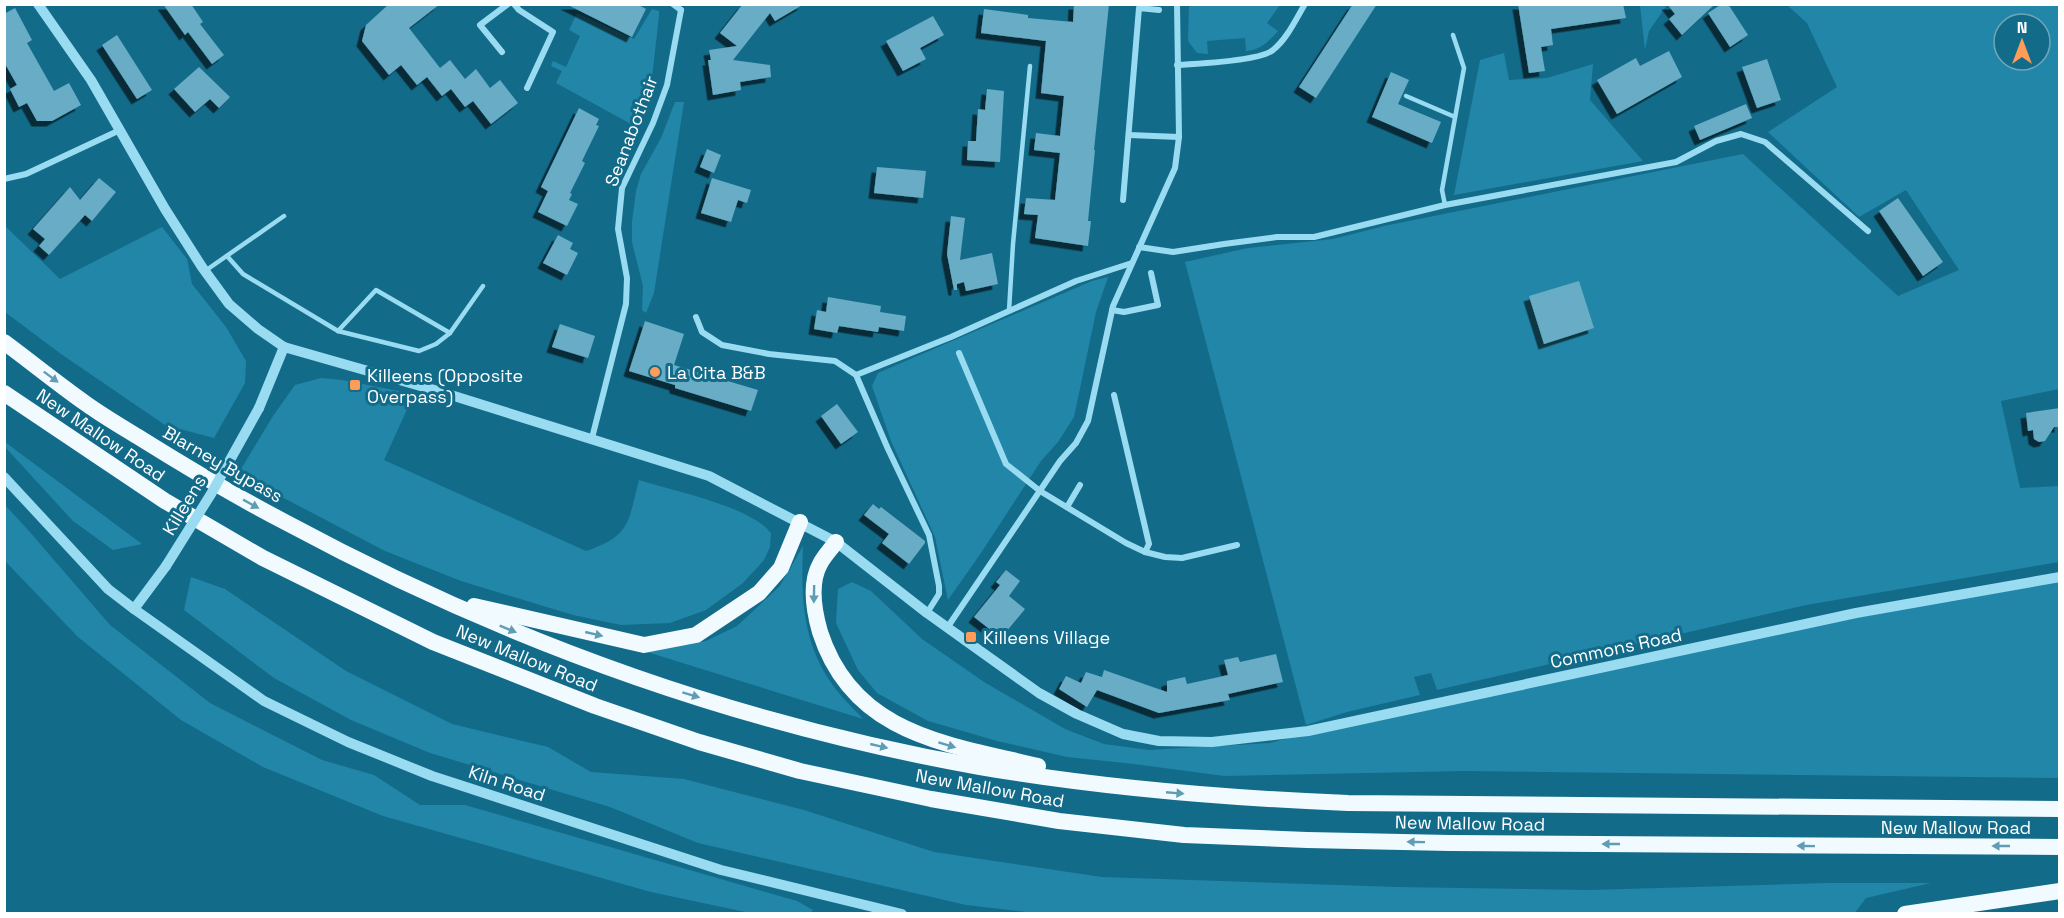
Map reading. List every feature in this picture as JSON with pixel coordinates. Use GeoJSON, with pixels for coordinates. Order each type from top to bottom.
{"type":"FeatureCollection","features":[{"type":"Feature","properties":{"kind":"highway","name":"Blarney Bypass"},"geometry":{"type":"LineString","coordinates":[[4,342],[87,405],[181,464],[326,544],[435,598]]}},
{"type":"Feature","properties":{"kind":"highway","name":"New Mallow Road"},"geometry":{"type":"LineString","coordinates":[[4,393],[165,501],[263,558],[433,642],[594,706],[699,742],[800,771],[931,799],[1048,819],[1184,835],[1426,842],[2060,847]]}},
{"type":"Feature","properties":{"kind":"highway"},"geometry":{"type":"LineString","coordinates":[[435,598],[645,645],[696,635],[759,593],[781,568],[800,522]]}},
{"type":"Feature","properties":{"kind":"highway"},"geometry":{"type":"LineString","coordinates":[[836,542],[817,572],[813,595],[815,610],[824,644],[832,659],[857,694],[878,713],[903,729],[955,747],[1135,789]]}},
{"type":"Feature","properties":{"kind":"highway","name":"New Mallow Road"},"geometry":{"type":"LineString","coordinates":[[435,598],[549,645],[635,677],[819,732],[979,767],[1135,789],[1219,797],[1348,803],[2060,809]]}},
{"type":"Feature","properties":{"kind":"highway"},"geometry":{"type":"LineString","coordinates":[[1905,914],[2060,891]]}},
{"type":"Feature","properties":{"kind":"street","name":"Commons Road"},"geometry":{"type":"LineString","coordinates":[[38,4],[91,80],[165,209],[205,271],[229,304],[258,329],[284,347],[448,394],[709,476],[836,542],[947,628],[1040,693],[1077,714],[1123,734],[1178,742],[1212,742],[1308,730],[1856,613],[2060,577]]}},
{"type":"Feature","properties":{"kind":"street"},"geometry":{"type":"LineString","coordinates":[[502,52],[480,25],[508,4]]}},
{"type":"Feature","properties":{"kind":"street"},"geometry":{"type":"LineString","coordinates":[[514,4],[519,10],[553,32],[527,88]]}},
{"type":"Feature","properties":{"kind":"street"},"geometry":{"type":"LineString","coordinates":[[673,4],[681,10],[688,4]]}},
{"type":"Feature","properties":{"kind":"street"},"geometry":{"type":"LineString","coordinates":[[947,628],[1060,461],[1076,443],[1088,421],[1113,310],[1175,168],[1179,137],[1177,4]]}},
{"type":"Feature","properties":{"kind":"street"},"geometry":{"type":"LineString","coordinates":[[1177,65],[1253,57],[1272,52],[1305,4]]}},
{"type":"Feature","properties":{"kind":"street"},"geometry":{"type":"LineString","coordinates":[[1123,200],[1139,8],[1159,10]]}},
{"type":"Feature","properties":{"kind":"street","name":"Seanabothair"},"geometry":{"type":"LineString","coordinates":[[592,438],[626,304],[627,279],[618,229],[622,188],[653,123],[667,86],[681,10]]}},
{"type":"Feature","properties":{"kind":"street"},"geometry":{"type":"LineString","coordinates":[[4,179],[26,174],[120,130]]}},
{"type":"Feature","properties":{"kind":"street"},"geometry":{"type":"LineString","coordinates":[[1139,247],[1173,252],[1277,237],[1314,237],[1445,205],[1676,162],[1716,141],[1741,134],[1765,142],[1868,231]]}},
{"type":"Feature","properties":{"kind":"street"},"geometry":{"type":"LineString","coordinates":[[1129,135],[1179,137]]}},
{"type":"Feature","properties":{"kind":"street"},"geometry":{"type":"LineString","coordinates":[[856,375],[951,337],[1076,281],[1132,263]]}},
{"type":"Feature","properties":{"kind":"street"},"geometry":{"type":"LineString","coordinates":[[1113,310],[1124,312],[1158,304],[1151,273]]}},
{"type":"Feature","properties":{"kind":"street"},"geometry":{"type":"LineString","coordinates":[[696,317],[702,332],[722,345],[769,354],[835,361],[856,375],[929,535],[939,594],[927,613]]}},
{"type":"Feature","properties":{"kind":"street","name":"Killeens"},"geometry":{"type":"LineString","coordinates":[[134,609],[166,566],[211,494],[259,408],[284,347]]}},
{"type":"Feature","properties":{"kind":"street"},"geometry":{"type":"LineString","coordinates":[[959,353],[1006,464],[1040,491],[1145,552],[1182,558],[1237,545]]}},
{"type":"Feature","properties":{"kind":"street"},"geometry":{"type":"LineString","coordinates":[[1114,395],[1149,544],[1145,552]]}},
{"type":"Feature","properties":{"kind":"street","name":"Kiln Road"},"geometry":{"type":"LineString","coordinates":[[4,477],[108,589],[264,701],[348,741],[432,776],[721,870],[872,910],[902,914]]}},
{"type":"Feature","properties":{"kind":"street"},"geometry":{"type":"LineString","coordinates":[[1067,507],[1080,484]]}},
{"type":"Feature","properties":{"kind":"lane"},"geometry":{"type":"LineString","coordinates":[[1445,205],[1442,190],[1464,68],[1454,34]]}},
{"type":"Feature","properties":{"kind":"lane"},"geometry":{"type":"LineString","coordinates":[[1009,311],[1012,244],[1030,66]]}},
{"type":"Feature","properties":{"kind":"lane"},"geometry":{"type":"LineString","coordinates":[[1406,96],[1455,117]]}},
{"type":"Feature","properties":{"kind":"lane"},"geometry":{"type":"LineString","coordinates":[[205,271],[284,216]]}},
{"type":"Feature","properties":{"kind":"lane"},"geometry":{"type":"LineString","coordinates":[[227,256],[243,274],[338,331],[419,351],[436,344],[450,333],[483,286]]}},
{"type":"Feature","properties":{"kind":"lane"},"geometry":{"type":"LineString","coordinates":[[338,331],[376,290],[450,333]]}},
{"type":"Feature","properties":{"kind":"shaded area"},"geometry":{"type":"Polygon","coordinates":[[[1189,5],[1280,5],[1267,23],[1278,31],[1256,49],[1246,51],[1245,38],[1207,41],[1208,54],[1197,53],[1188,41],[1189,5]]]}},
{"type":"Feature","properties":{"kind":"shaded area"},"geometry":{"type":"Polygon","coordinates":[[[1640,5],[1667,5],[1649,31],[1645,50],[1640,5]]]}},
{"type":"Feature","properties":{"kind":"shaded area"},"geometry":{"type":"Polygon","coordinates":[[[1787,5],[2059,5],[2059,389],[2001,401],[2020,488],[2059,486],[2059,562],[1806,605],[1437,690],[1431,673],[1414,677],[1420,695],[1347,712],[1306,725],[1185,262],[1248,248],[1333,239],[1384,226],[1743,154],[1898,296],[1959,270],[1906,190],[1859,217],[1768,132],[1837,87],[1807,23],[1787,5]]]}},
{"type":"Feature","properties":{"kind":"shaded area"},"geometry":{"type":"Polygon","coordinates":[[[652,9],[659,11],[659,16],[652,78],[650,87],[631,124],[556,83],[562,71],[551,66],[553,61],[566,67],[580,36],[569,30],[577,13],[634,39],[652,9]]]}},
{"type":"Feature","properties":{"kind":"shaded area"},"geometry":{"type":"Polygon","coordinates":[[[1504,53],[1509,80],[1547,78],[1593,64],[1590,100],[1643,161],[1454,195],[1480,60],[1504,53]]]}},
{"type":"Feature","properties":{"kind":"shaded area"},"geometry":{"type":"Polygon","coordinates":[[[675,102],[684,102],[654,293],[646,313],[642,310],[643,286],[632,242],[636,191],[641,174],[661,138],[675,102]]]}},
{"type":"Feature","properties":{"kind":"shaded area"},"geometry":{"type":"Polygon","coordinates":[[[5,226],[60,279],[162,227],[187,259],[192,284],[226,327],[246,361],[245,383],[214,438],[165,425],[61,354],[5,312],[5,226]]]}},
{"type":"Feature","properties":{"kind":"shaded area"},"geometry":{"type":"Polygon","coordinates":[[[1108,277],[1096,312],[1074,417],[1058,442],[1041,461],[948,600],[935,537],[891,441],[872,386],[878,373],[1092,281],[1108,277]]]}},
{"type":"Feature","properties":{"kind":"shaded area"},"geometry":{"type":"Polygon","coordinates":[[[321,378],[414,394],[384,460],[586,551],[620,533],[629,517],[639,480],[710,500],[746,515],[761,523],[771,533],[770,547],[764,560],[743,583],[706,610],[670,623],[621,625],[573,615],[461,581],[385,551],[238,474],[273,416],[295,385],[321,378]]]}},
{"type":"Feature","properties":{"kind":"shaded area"},"geometry":{"type":"Polygon","coordinates":[[[4,442],[142,544],[113,550],[73,521],[5,447],[4,442]]]}},
{"type":"Feature","properties":{"kind":"shaded area"},"geometry":{"type":"Polygon","coordinates":[[[5,505],[110,625],[210,703],[322,760],[374,775],[420,805],[465,805],[797,901],[813,910],[811,913],[750,913],[651,892],[383,816],[263,767],[181,720],[78,637],[5,561],[5,505]]]}},
{"type":"Feature","properties":{"kind":"shaded area"},"geometry":{"type":"Polygon","coordinates":[[[803,546],[803,601],[809,635],[822,668],[832,684],[863,719],[644,651],[706,641],[737,626],[780,586],[803,546]]]}},
{"type":"Feature","properties":{"kind":"shaded area"},"geometry":{"type":"Polygon","coordinates":[[[191,577],[225,589],[346,671],[452,724],[548,747],[591,772],[684,779],[804,810],[934,852],[1102,877],[1397,887],[1590,890],[1827,883],[1931,883],[1866,898],[1854,914],[1043,914],[966,905],[698,843],[610,807],[430,753],[351,720],[274,678],[184,610],[191,577]]]}},
{"type":"Feature","properties":{"kind":"shaded area"},"geometry":{"type":"Polygon","coordinates":[[[2059,577],[2059,778],[1464,771],[1224,776],[1067,757],[997,741],[928,721],[877,693],[858,670],[836,623],[838,589],[852,582],[871,591],[922,639],[984,682],[1065,729],[1104,744],[1149,750],[1270,743],[1346,723],[1856,613],[2059,577]]]}},
{"type":"Feature","properties":{"kind":"building"},"geometry":{"type":"Polygon","coordinates":[[[163,4],[191,4],[203,22],[200,24],[224,55],[212,64],[188,32],[185,35],[163,4]]]}},
{"type":"Feature","properties":{"kind":"building"},"geometry":{"type":"Polygon","coordinates":[[[389,4],[440,4],[409,28],[440,68],[450,60],[465,79],[476,69],[490,88],[500,80],[518,103],[491,124],[473,101],[465,107],[451,89],[442,96],[427,77],[417,85],[401,65],[389,75],[362,41],[366,25],[389,4]]]}},
{"type":"Feature","properties":{"kind":"building"},"geometry":{"type":"Polygon","coordinates":[[[566,4],[637,4],[646,9],[632,37],[566,4]]]}},
{"type":"Feature","properties":{"kind":"building"},"geometry":{"type":"Polygon","coordinates":[[[743,4],[804,4],[775,21],[770,13],[733,60],[770,65],[771,77],[740,82],[741,90],[713,95],[708,60],[711,60],[709,50],[737,46],[720,33],[743,4]]]}},
{"type":"Feature","properties":{"kind":"building"},"geometry":{"type":"Polygon","coordinates":[[[1074,4],[1109,4],[1094,150],[1088,246],[1035,238],[1038,215],[1024,214],[1026,198],[1055,200],[1060,153],[1034,150],[1036,133],[1060,136],[1064,96],[1041,93],[1046,41],[981,33],[984,9],[1028,15],[1028,18],[1073,22],[1074,4]]]}},
{"type":"Feature","properties":{"kind":"building"},"geometry":{"type":"Polygon","coordinates":[[[1353,4],[1377,4],[1316,98],[1299,87],[1353,4]]]}},
{"type":"Feature","properties":{"kind":"building"},"geometry":{"type":"Polygon","coordinates":[[[1518,4],[1623,4],[1626,18],[1551,29],[1553,45],[1541,47],[1545,71],[1529,73],[1518,4]]]}},
{"type":"Feature","properties":{"kind":"building"},"geometry":{"type":"Polygon","coordinates":[[[1667,4],[1715,4],[1682,35],[1669,19],[1675,14],[1667,4]]]}},
{"type":"Feature","properties":{"kind":"building"},"geometry":{"type":"Polygon","coordinates":[[[1722,4],[1728,4],[1748,35],[1730,47],[1708,13],[1722,4]]]}},
{"type":"Feature","properties":{"kind":"building"},"geometry":{"type":"Polygon","coordinates":[[[15,8],[32,40],[27,43],[54,91],[69,83],[81,105],[52,121],[37,121],[27,103],[19,107],[10,89],[17,85],[4,62],[4,14],[15,8]]]}},
{"type":"Feature","properties":{"kind":"building"},"geometry":{"type":"Polygon","coordinates":[[[933,16],[944,35],[920,48],[926,59],[903,71],[886,41],[933,16]]]}},
{"type":"Feature","properties":{"kind":"building"},"geometry":{"type":"Polygon","coordinates":[[[117,35],[152,90],[137,99],[102,45],[117,35]]]}},
{"type":"Feature","properties":{"kind":"building"},"geometry":{"type":"Polygon","coordinates":[[[1669,51],[1682,77],[1617,114],[1597,80],[1636,58],[1640,66],[1669,51]]]}},
{"type":"Feature","properties":{"kind":"building"},"geometry":{"type":"Polygon","coordinates":[[[1767,59],[1781,100],[1757,108],[1742,67],[1767,59]]]}},
{"type":"Feature","properties":{"kind":"building"},"geometry":{"type":"Polygon","coordinates":[[[199,67],[230,97],[219,108],[210,99],[195,112],[174,89],[199,67]]]}},
{"type":"Feature","properties":{"kind":"building"},"geometry":{"type":"Polygon","coordinates":[[[1391,72],[1409,80],[1398,104],[1441,122],[1432,143],[1372,117],[1391,72]]]}},
{"type":"Feature","properties":{"kind":"building"},"geometry":{"type":"Polygon","coordinates":[[[987,89],[1004,91],[1000,162],[967,160],[968,141],[976,141],[978,109],[985,110],[987,89]]]}},
{"type":"Feature","properties":{"kind":"building"},"geometry":{"type":"Polygon","coordinates":[[[1746,104],[1752,118],[1700,140],[1694,126],[1746,104]]]}},
{"type":"Feature","properties":{"kind":"building"},"geometry":{"type":"Polygon","coordinates":[[[579,108],[599,119],[596,125],[599,126],[582,161],[585,163],[570,193],[572,194],[569,200],[578,204],[567,226],[538,212],[548,191],[541,187],[579,108]]]}},
{"type":"Feature","properties":{"kind":"building"},"geometry":{"type":"Polygon","coordinates":[[[707,149],[721,155],[714,173],[700,167],[707,149]]]}},
{"type":"Feature","properties":{"kind":"building"},"geometry":{"type":"Polygon","coordinates":[[[877,167],[926,171],[923,198],[874,193],[877,167]]]}},
{"type":"Feature","properties":{"kind":"building"},"geometry":{"type":"Polygon","coordinates":[[[99,178],[116,192],[92,221],[85,215],[49,255],[39,246],[45,239],[33,229],[70,187],[80,200],[99,178]]]}},
{"type":"Feature","properties":{"kind":"building"},"geometry":{"type":"Polygon","coordinates":[[[712,178],[751,190],[747,203],[738,200],[731,222],[701,213],[712,178]]]}},
{"type":"Feature","properties":{"kind":"building"},"geometry":{"type":"Polygon","coordinates":[[[1898,198],[1943,262],[1923,276],[1879,211],[1898,198]]]}},
{"type":"Feature","properties":{"kind":"building"},"geometry":{"type":"Polygon","coordinates":[[[951,216],[965,218],[960,260],[992,253],[998,284],[966,291],[964,282],[957,284],[957,290],[954,290],[947,254],[951,216]]]}},
{"type":"Feature","properties":{"kind":"building"},"geometry":{"type":"Polygon","coordinates":[[[558,235],[573,243],[570,249],[578,253],[567,275],[543,263],[558,235]]]}},
{"type":"Feature","properties":{"kind":"building"},"geometry":{"type":"Polygon","coordinates":[[[1579,281],[1594,328],[1544,344],[1529,296],[1579,281]]]}},
{"type":"Feature","properties":{"kind":"building"},"geometry":{"type":"Polygon","coordinates":[[[828,297],[881,306],[880,312],[906,316],[904,331],[879,327],[878,332],[839,326],[837,333],[814,329],[817,310],[826,312],[828,297]]]}},
{"type":"Feature","properties":{"kind":"building"},"geometry":{"type":"Polygon","coordinates":[[[645,321],[684,334],[674,365],[758,390],[751,411],[675,388],[675,385],[629,371],[645,321]]]}},
{"type":"Feature","properties":{"kind":"building"},"geometry":{"type":"Polygon","coordinates":[[[560,324],[595,336],[588,358],[552,347],[560,324]]]}},
{"type":"Feature","properties":{"kind":"building"},"geometry":{"type":"Polygon","coordinates":[[[837,404],[858,432],[841,444],[821,416],[837,404]]]}},
{"type":"Feature","properties":{"kind":"building"},"geometry":{"type":"Polygon","coordinates":[[[2060,408],[2060,427],[2054,427],[2045,441],[2039,442],[2034,439],[2033,430],[2028,431],[2026,413],[2060,408]]]}},
{"type":"Feature","properties":{"kind":"building"},"geometry":{"type":"Polygon","coordinates":[[[873,504],[879,509],[881,507],[925,541],[909,564],[882,543],[889,534],[864,515],[873,504]]]}},
{"type":"Feature","properties":{"kind":"building"},"geometry":{"type":"Polygon","coordinates":[[[1006,570],[1020,581],[1009,596],[1025,609],[1001,638],[974,617],[1000,585],[996,582],[1006,570]]]}},
{"type":"Feature","properties":{"kind":"building"},"geometry":{"type":"Polygon","coordinates":[[[1276,654],[1283,682],[1228,694],[1230,700],[1159,713],[1097,690],[1087,707],[1059,689],[1066,676],[1081,683],[1086,672],[1102,677],[1104,670],[1167,692],[1167,681],[1185,677],[1187,684],[1228,675],[1224,660],[1238,657],[1240,662],[1276,654]]]}},
{"type":"Feature","properties":{"kind":"place","name":"La Cita B&B"},"geometry":{"type":"Point","coordinates":[655,372]}},
{"type":"Feature","properties":{"kind":"place","name":"Killeens (Opposite Overpass)"},"geometry":{"type":"Point","coordinates":[355,385]}},
{"type":"Feature","properties":{"kind":"place","name":"Killeens Village"},"geometry":{"type":"Point","coordinates":[971,637]}}]}
